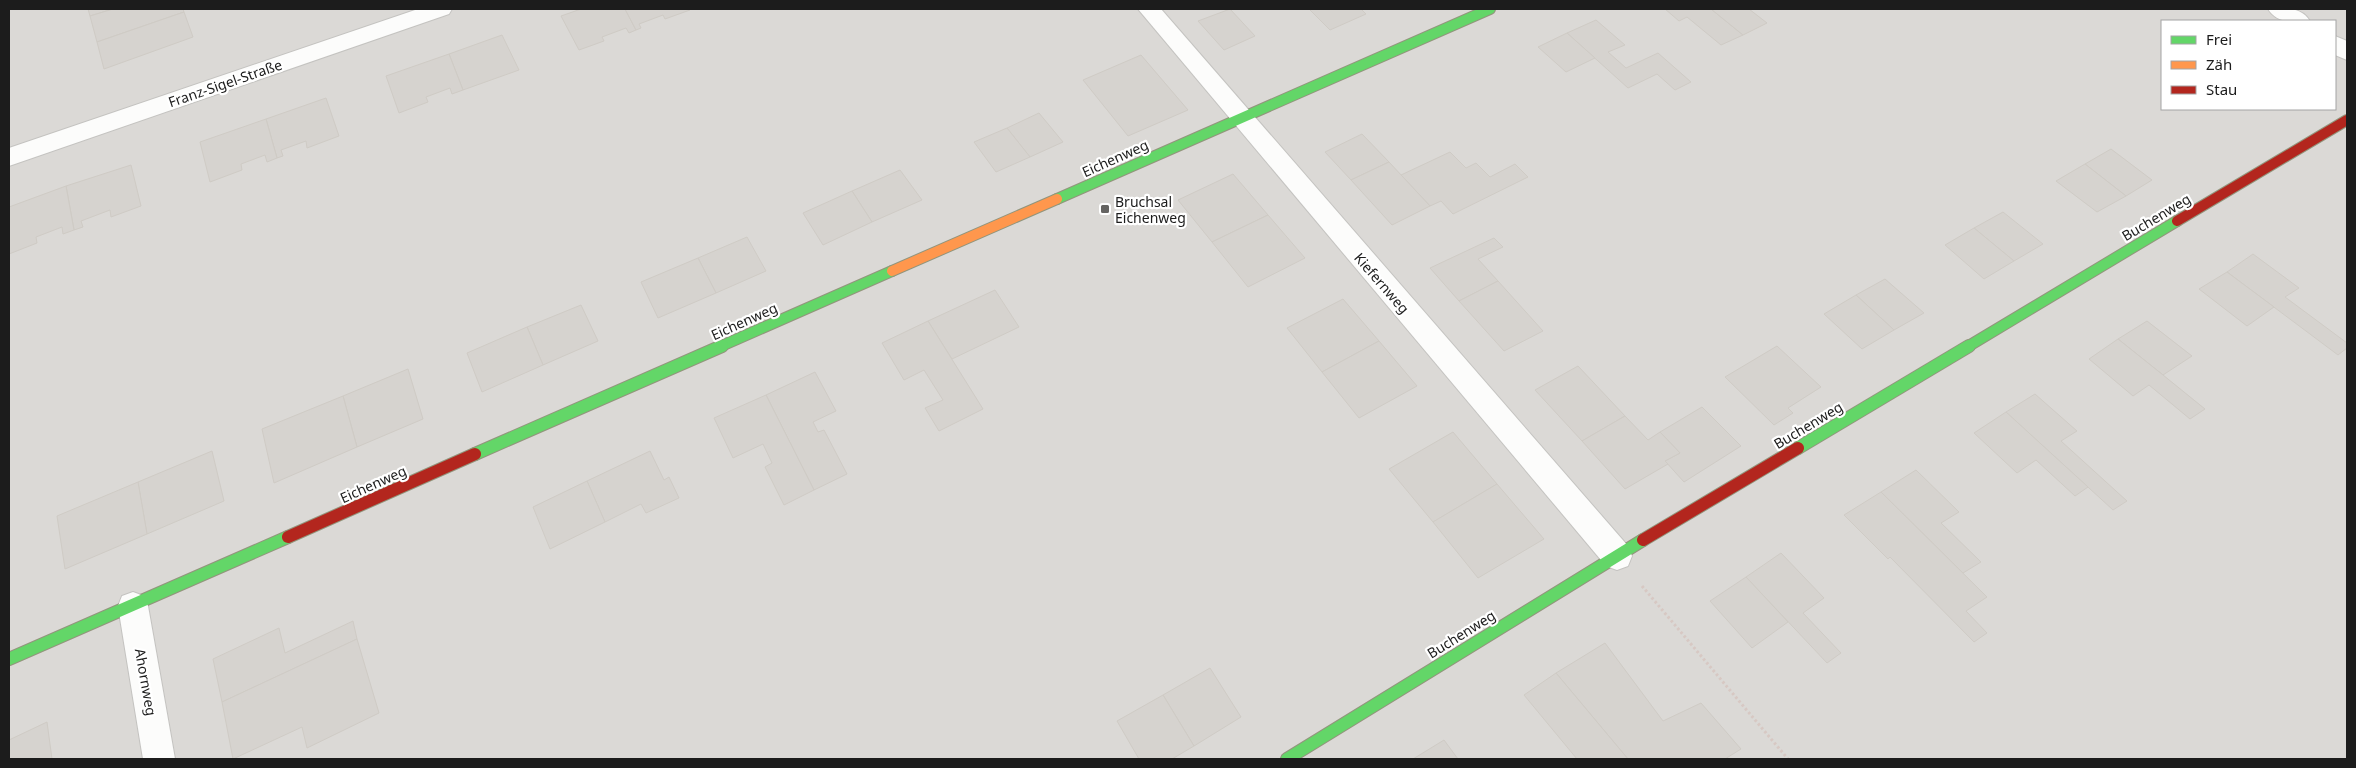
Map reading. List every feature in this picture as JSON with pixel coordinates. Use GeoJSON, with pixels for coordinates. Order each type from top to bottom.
{"type":"FeatureCollection","features":[{"type":"Feature","properties":{"kind":"street","name":"Franz-Sigel-Straße"},"geometry":{"type":"LineString","coordinates":[[9,157],[441,9]]}},
{"type":"Feature","properties":{"kind":"street","name":"Kiefernweg"},"geometry":{"type":"LineString","coordinates":[[1149,9],[1617,556]]}},
{"type":"Feature","properties":{"kind":"street","name":"Eichenweg"},"geometry":{"type":"LineString","coordinates":[[9,659],[1089,186],[1240,117],[1490,9]]}},
{"type":"Feature","properties":{"kind":"street"},"geometry":{"type":"LineString","coordinates":[[2279,9],[2296,20]]}},
{"type":"Feature","properties":{"kind":"street"},"geometry":{"type":"LineString","coordinates":[[2336,45],[2347,52]]}},
{"type":"Feature","properties":{"kind":"street","name":"Buchenweg"},"geometry":{"type":"LineString","coordinates":[[1287,759],[1617,556],[2347,120]]}},
{"type":"Feature","properties":{"kind":"street","name":"Ahornweg"},"geometry":{"type":"LineString","coordinates":[[133,606],[159,759]]}},
{"type":"Feature","properties":{"kind":"path"},"geometry":{"type":"LineString","coordinates":[[1617,556],[1788,759]]}},
{"type":"Feature","properties":{"kind":"shaded area"},"geometry":{"type":"Polygon","coordinates":[[[9,9],[2347,9],[2347,759],[9,759],[9,9]]]}},
{"type":"Feature","properties":{"kind":"building"},"geometry":{"type":"Polygon","coordinates":[[[88,9],[113,9],[90,16],[88,9]]]}},
{"type":"Feature","properties":{"kind":"building"},"geometry":{"type":"Polygon","coordinates":[[[113,9],[183,9],[184,12],[97,42],[90,16],[113,9]]]}},
{"type":"Feature","properties":{"kind":"building"},"geometry":{"type":"Polygon","coordinates":[[[581,9],[625,9],[636,30],[629,33],[626,28],[602,37],[604,41],[579,50],[561,16],[581,9]]]}},
{"type":"Feature","properties":{"kind":"building"},"geometry":{"type":"Polygon","coordinates":[[[625,9],[690,10],[665,19],[663,15],[639,24],[641,28],[636,30],[625,9]]]}},
{"type":"Feature","properties":{"kind":"building"},"geometry":{"type":"Polygon","coordinates":[[[1230,9],[1255,36],[1224,50],[1198,21],[1230,9]]]}},
{"type":"Feature","properties":{"kind":"building"},"geometry":{"type":"Polygon","coordinates":[[[1309,9],[1361,9],[1366,14],[1330,30],[1309,9]]]}},
{"type":"Feature","properties":{"kind":"building"},"geometry":{"type":"Polygon","coordinates":[[[1665,9],[1711,9],[1743,35],[1721,45],[1687,17],[1679,21],[1665,9]]]}},
{"type":"Feature","properties":{"kind":"building"},"geometry":{"type":"Polygon","coordinates":[[[1711,9],[1749,9],[1767,23],[1743,35],[1711,9]]]}},
{"type":"Feature","properties":{"kind":"building"},"geometry":{"type":"Polygon","coordinates":[[[184,12],[193,37],[104,69],[97,42],[184,12]]]}},
{"type":"Feature","properties":{"kind":"building"},"geometry":{"type":"Polygon","coordinates":[[[1596,20],[1625,45],[1608,52],[1626,68],[1658,53],[1691,82],[1675,90],[1657,74],[1628,88],[1567,33],[1596,20]]]}},
{"type":"Feature","properties":{"kind":"building"},"geometry":{"type":"Polygon","coordinates":[[[1567,33],[1595,58],[1566,72],[1538,47],[1567,33]]]}},
{"type":"Feature","properties":{"kind":"building"},"geometry":{"type":"Polygon","coordinates":[[[502,35],[519,70],[463,90],[449,54],[502,35]]]}},
{"type":"Feature","properties":{"kind":"building"},"geometry":{"type":"Polygon","coordinates":[[[449,54],[463,90],[452,94],[450,88],[426,97],[428,102],[399,113],[386,76],[449,54]]]}},
{"type":"Feature","properties":{"kind":"building"},"geometry":{"type":"Polygon","coordinates":[[[1141,55],[1188,110],[1128,136],[1083,80],[1141,55]]]}},
{"type":"Feature","properties":{"kind":"building"},"geometry":{"type":"Polygon","coordinates":[[[326,98],[339,136],[307,148],[306,141],[281,150],[283,156],[277,158],[266,119],[326,98]]]}},
{"type":"Feature","properties":{"kind":"building"},"geometry":{"type":"Polygon","coordinates":[[[1039,113],[1063,142],[1030,157],[1007,128],[1039,113]]]}},
{"type":"Feature","properties":{"kind":"building"},"geometry":{"type":"Polygon","coordinates":[[[266,119],[277,158],[267,162],[265,155],[241,164],[242,170],[210,182],[200,142],[266,119]]]}},
{"type":"Feature","properties":{"kind":"building"},"geometry":{"type":"Polygon","coordinates":[[[1007,128],[1030,157],[996,172],[974,142],[1007,128]]]}},
{"type":"Feature","properties":{"kind":"building"},"geometry":{"type":"Polygon","coordinates":[[[1362,134],[1389,162],[1351,180],[1325,152],[1362,134]]]}},
{"type":"Feature","properties":{"kind":"building"},"geometry":{"type":"Polygon","coordinates":[[[2111,149],[2152,180],[2126,196],[2085,164],[2111,149]]]}},
{"type":"Feature","properties":{"kind":"building"},"geometry":{"type":"Polygon","coordinates":[[[1450,152],[1466,168],[1476,163],[1490,177],[1515,164],[1528,177],[1453,214],[1441,201],[1430,206],[1401,175],[1450,152]]]}},
{"type":"Feature","properties":{"kind":"building"},"geometry":{"type":"Polygon","coordinates":[[[1389,162],[1430,206],[1392,225],[1351,180],[1389,162]]]}},
{"type":"Feature","properties":{"kind":"building"},"geometry":{"type":"Polygon","coordinates":[[[2085,164],[2126,196],[2097,212],[2056,181],[2085,164]]]}},
{"type":"Feature","properties":{"kind":"building"},"geometry":{"type":"Polygon","coordinates":[[[131,165],[141,206],[111,217],[110,210],[81,221],[83,227],[74,230],[66,186],[131,165]]]}},
{"type":"Feature","properties":{"kind":"building"},"geometry":{"type":"Polygon","coordinates":[[[900,170],[922,200],[872,222],[852,191],[900,170]]]}},
{"type":"Feature","properties":{"kind":"building"},"geometry":{"type":"Polygon","coordinates":[[[1233,174],[1268,215],[1212,242],[1178,200],[1233,174]]]}},
{"type":"Feature","properties":{"kind":"building"},"geometry":{"type":"Polygon","coordinates":[[[66,186],[74,230],[63,234],[62,227],[36,237],[37,243],[9,254],[9,207],[66,186]]]}},
{"type":"Feature","properties":{"kind":"building"},"geometry":{"type":"Polygon","coordinates":[[[852,191],[872,222],[823,245],[803,213],[852,191]]]}},
{"type":"Feature","properties":{"kind":"building"},"geometry":{"type":"Polygon","coordinates":[[[2003,212],[2043,244],[2014,261],[1974,228],[2003,212]]]}},
{"type":"Feature","properties":{"kind":"building"},"geometry":{"type":"Polygon","coordinates":[[[1268,215],[1305,258],[1248,287],[1212,242],[1268,215]]]}},
{"type":"Feature","properties":{"kind":"building"},"geometry":{"type":"Polygon","coordinates":[[[1974,228],[2014,261],[1984,279],[1945,245],[1974,228]]]}},
{"type":"Feature","properties":{"kind":"building"},"geometry":{"type":"Polygon","coordinates":[[[747,237],[766,271],[716,293],[698,258],[747,237]]]}},
{"type":"Feature","properties":{"kind":"building"},"geometry":{"type":"Polygon","coordinates":[[[1494,238],[1503,247],[1478,259],[1498,281],[1459,301],[1430,268],[1494,238]]]}},
{"type":"Feature","properties":{"kind":"building"},"geometry":{"type":"Polygon","coordinates":[[[2253,254],[2299,288],[2285,297],[2347,343],[2347,348],[2338,355],[2227,272],[2253,254]]]}},
{"type":"Feature","properties":{"kind":"building"},"geometry":{"type":"Polygon","coordinates":[[[698,258],[716,293],[658,318],[641,282],[698,258]]]}},
{"type":"Feature","properties":{"kind":"building"},"geometry":{"type":"Polygon","coordinates":[[[2227,272],[2274,307],[2247,326],[2199,289],[2227,272]]]}},
{"type":"Feature","properties":{"kind":"building"},"geometry":{"type":"Polygon","coordinates":[[[1885,279],[1924,313],[1894,330],[1856,295],[1885,279]]]}},
{"type":"Feature","properties":{"kind":"building"},"geometry":{"type":"Polygon","coordinates":[[[1498,281],[1543,331],[1504,351],[1459,301],[1498,281]]]}},
{"type":"Feature","properties":{"kind":"building"},"geometry":{"type":"Polygon","coordinates":[[[995,290],[1019,327],[952,359],[928,321],[995,290]]]}},
{"type":"Feature","properties":{"kind":"building"},"geometry":{"type":"Polygon","coordinates":[[[1856,295],[1894,330],[1862,349],[1824,314],[1856,295]]]}},
{"type":"Feature","properties":{"kind":"building"},"geometry":{"type":"Polygon","coordinates":[[[1343,299],[1379,341],[1322,372],[1287,328],[1343,299]]]}},
{"type":"Feature","properties":{"kind":"building"},"geometry":{"type":"Polygon","coordinates":[[[581,305],[598,341],[543,365],[527,327],[581,305]]]}},
{"type":"Feature","properties":{"kind":"building"},"geometry":{"type":"Polygon","coordinates":[[[928,321],[983,409],[939,431],[925,408],[943,400],[924,370],[904,380],[882,343],[928,321]]]}},
{"type":"Feature","properties":{"kind":"building"},"geometry":{"type":"Polygon","coordinates":[[[2147,321],[2192,356],[2163,375],[2118,339],[2147,321]]]}},
{"type":"Feature","properties":{"kind":"building"},"geometry":{"type":"Polygon","coordinates":[[[527,327],[543,365],[482,392],[467,353],[527,327]]]}},
{"type":"Feature","properties":{"kind":"building"},"geometry":{"type":"Polygon","coordinates":[[[2118,339],[2205,409],[2190,419],[2149,385],[2133,396],[2089,359],[2118,339]]]}},
{"type":"Feature","properties":{"kind":"building"},"geometry":{"type":"Polygon","coordinates":[[[1379,341],[1417,386],[1359,418],[1322,372],[1379,341]]]}},
{"type":"Feature","properties":{"kind":"building"},"geometry":{"type":"Polygon","coordinates":[[[1777,346],[1821,387],[1788,408],[1793,413],[1774,425],[1725,377],[1777,346]]]}},
{"type":"Feature","properties":{"kind":"building"},"geometry":{"type":"Polygon","coordinates":[[[1578,366],[1625,416],[1582,441],[1535,390],[1578,366]]]}},
{"type":"Feature","properties":{"kind":"building"},"geometry":{"type":"Polygon","coordinates":[[[408,369],[423,419],[357,447],[343,396],[408,369]]]}},
{"type":"Feature","properties":{"kind":"building"},"geometry":{"type":"Polygon","coordinates":[[[815,372],[836,411],[813,422],[818,432],[824,430],[847,474],[814,490],[766,395],[815,372]]]}},
{"type":"Feature","properties":{"kind":"building"},"geometry":{"type":"Polygon","coordinates":[[[2035,394],[2077,431],[2061,441],[2127,501],[2113,510],[2006,412],[2035,394]]]}},
{"type":"Feature","properties":{"kind":"building"},"geometry":{"type":"Polygon","coordinates":[[[766,395],[814,490],[784,505],[765,467],[772,463],[763,444],[733,458],[714,418],[766,395]]]}},
{"type":"Feature","properties":{"kind":"building"},"geometry":{"type":"Polygon","coordinates":[[[343,396],[357,447],[274,483],[262,429],[343,396]]]}},
{"type":"Feature","properties":{"kind":"building"},"geometry":{"type":"Polygon","coordinates":[[[1702,407],[1741,446],[1684,482],[1665,461],[1680,453],[1660,432],[1702,407]]]}},
{"type":"Feature","properties":{"kind":"building"},"geometry":{"type":"Polygon","coordinates":[[[2006,412],[2088,487],[2075,496],[2036,460],[2017,473],[1974,433],[2006,412]]]}},
{"type":"Feature","properties":{"kind":"building"},"geometry":{"type":"Polygon","coordinates":[[[1625,416],[1648,440],[1660,432],[1680,453],[1665,461],[1668,464],[1625,489],[1582,441],[1625,416]]]}},
{"type":"Feature","properties":{"kind":"building"},"geometry":{"type":"Polygon","coordinates":[[[1453,432],[1497,484],[1433,522],[1389,469],[1453,432]]]}},
{"type":"Feature","properties":{"kind":"building"},"geometry":{"type":"Polygon","coordinates":[[[212,451],[224,501],[147,534],[138,482],[212,451]]]}},
{"type":"Feature","properties":{"kind":"building"},"geometry":{"type":"Polygon","coordinates":[[[650,451],[664,480],[669,477],[679,498],[646,513],[641,504],[605,522],[587,481],[650,451]]]}},
{"type":"Feature","properties":{"kind":"building"},"geometry":{"type":"Polygon","coordinates":[[[1916,470],[1959,512],[1941,523],[1981,562],[1963,573],[1881,492],[1916,470]]]}},
{"type":"Feature","properties":{"kind":"building"},"geometry":{"type":"Polygon","coordinates":[[[587,481],[605,522],[550,549],[533,507],[587,481]]]}},
{"type":"Feature","properties":{"kind":"building"},"geometry":{"type":"Polygon","coordinates":[[[138,482],[147,534],[65,569],[57,516],[138,482]]]}},
{"type":"Feature","properties":{"kind":"building"},"geometry":{"type":"Polygon","coordinates":[[[1497,484],[1544,539],[1478,578],[1433,522],[1497,484]]]}},
{"type":"Feature","properties":{"kind":"building"},"geometry":{"type":"Polygon","coordinates":[[[1881,492],[1987,597],[1966,611],[1987,633],[1974,642],[1890,557],[1888,559],[1844,515],[1881,492]]]}},
{"type":"Feature","properties":{"kind":"building"},"geometry":{"type":"Polygon","coordinates":[[[1781,553],[1824,598],[1803,613],[1841,653],[1827,663],[1746,577],[1781,553]]]}},
{"type":"Feature","properties":{"kind":"building"},"geometry":{"type":"Polygon","coordinates":[[[1746,577],[1788,622],[1752,648],[1710,601],[1746,577]]]}},
{"type":"Feature","properties":{"kind":"building"},"geometry":{"type":"Polygon","coordinates":[[[353,621],[357,639],[222,702],[213,659],[279,628],[285,653],[353,621]]]}},
{"type":"Feature","properties":{"kind":"building"},"geometry":{"type":"Polygon","coordinates":[[[357,639],[379,713],[307,748],[302,727],[233,759],[222,702],[357,639]]]}},
{"type":"Feature","properties":{"kind":"building"},"geometry":{"type":"Polygon","coordinates":[[[1605,643],[1663,721],[1701,703],[1741,749],[1725,759],[1628,759],[1556,673],[1605,643]]]}},
{"type":"Feature","properties":{"kind":"building"},"geometry":{"type":"Polygon","coordinates":[[[1210,668],[1241,717],[1194,746],[1163,695],[1210,668]]]}},
{"type":"Feature","properties":{"kind":"building"},"geometry":{"type":"Polygon","coordinates":[[[1556,673],[1628,759],[1577,759],[1524,695],[1556,673]]]}},
{"type":"Feature","properties":{"kind":"building"},"geometry":{"type":"Polygon","coordinates":[[[1163,695],[1194,746],[1172,759],[1139,759],[1117,721],[1163,695]]]}},
{"type":"Feature","properties":{"kind":"building"},"geometry":{"type":"Polygon","coordinates":[[[47,722],[52,759],[9,759],[9,740],[47,722]]]}},
{"type":"Feature","properties":{"kind":"building"},"geometry":{"type":"Polygon","coordinates":[[[1444,740],[1458,759],[1413,759],[1444,740]]]}},
{"type":"Feature","properties":{"kind":"traffic: fast"},"geometry":{"type":"LineString","coordinates":[[1057,199],[1490,9]]}},
{"type":"Feature","properties":{"kind":"traffic: fast"},"geometry":{"type":"LineString","coordinates":[[1798,448],[2177,221]]}},
{"type":"Feature","properties":{"kind":"traffic: fast"},"geometry":{"type":"LineString","coordinates":[[475,454],[892,271]]}},
{"type":"Feature","properties":{"kind":"traffic: fast"},"geometry":{"type":"LineString","coordinates":[[9,659],[288,537]]}},
{"type":"Feature","properties":{"kind":"traffic: fast"},"geometry":{"type":"LineString","coordinates":[[1287,759],[1643,540]]}},
{"type":"Feature","properties":{"kind":"traffic: slow"},"geometry":{"type":"LineString","coordinates":[[892,271],[1057,199]]}},
{"type":"Feature","properties":{"kind":"traffic: jam"},"geometry":{"type":"LineString","coordinates":[[2177,221],[2347,120]]}},
{"type":"Feature","properties":{"kind":"traffic: jam"},"geometry":{"type":"LineString","coordinates":[[1643,540],[1798,448]]}},
{"type":"Feature","properties":{"kind":"traffic: jam"},"geometry":{"type":"LineString","coordinates":[[288,537],[475,454]]}},
{"type":"Feature","properties":{"kind":"place","name":"Bruchsal Eichenweg"},"geometry":{"type":"Point","coordinates":[1105,209]}}]}
